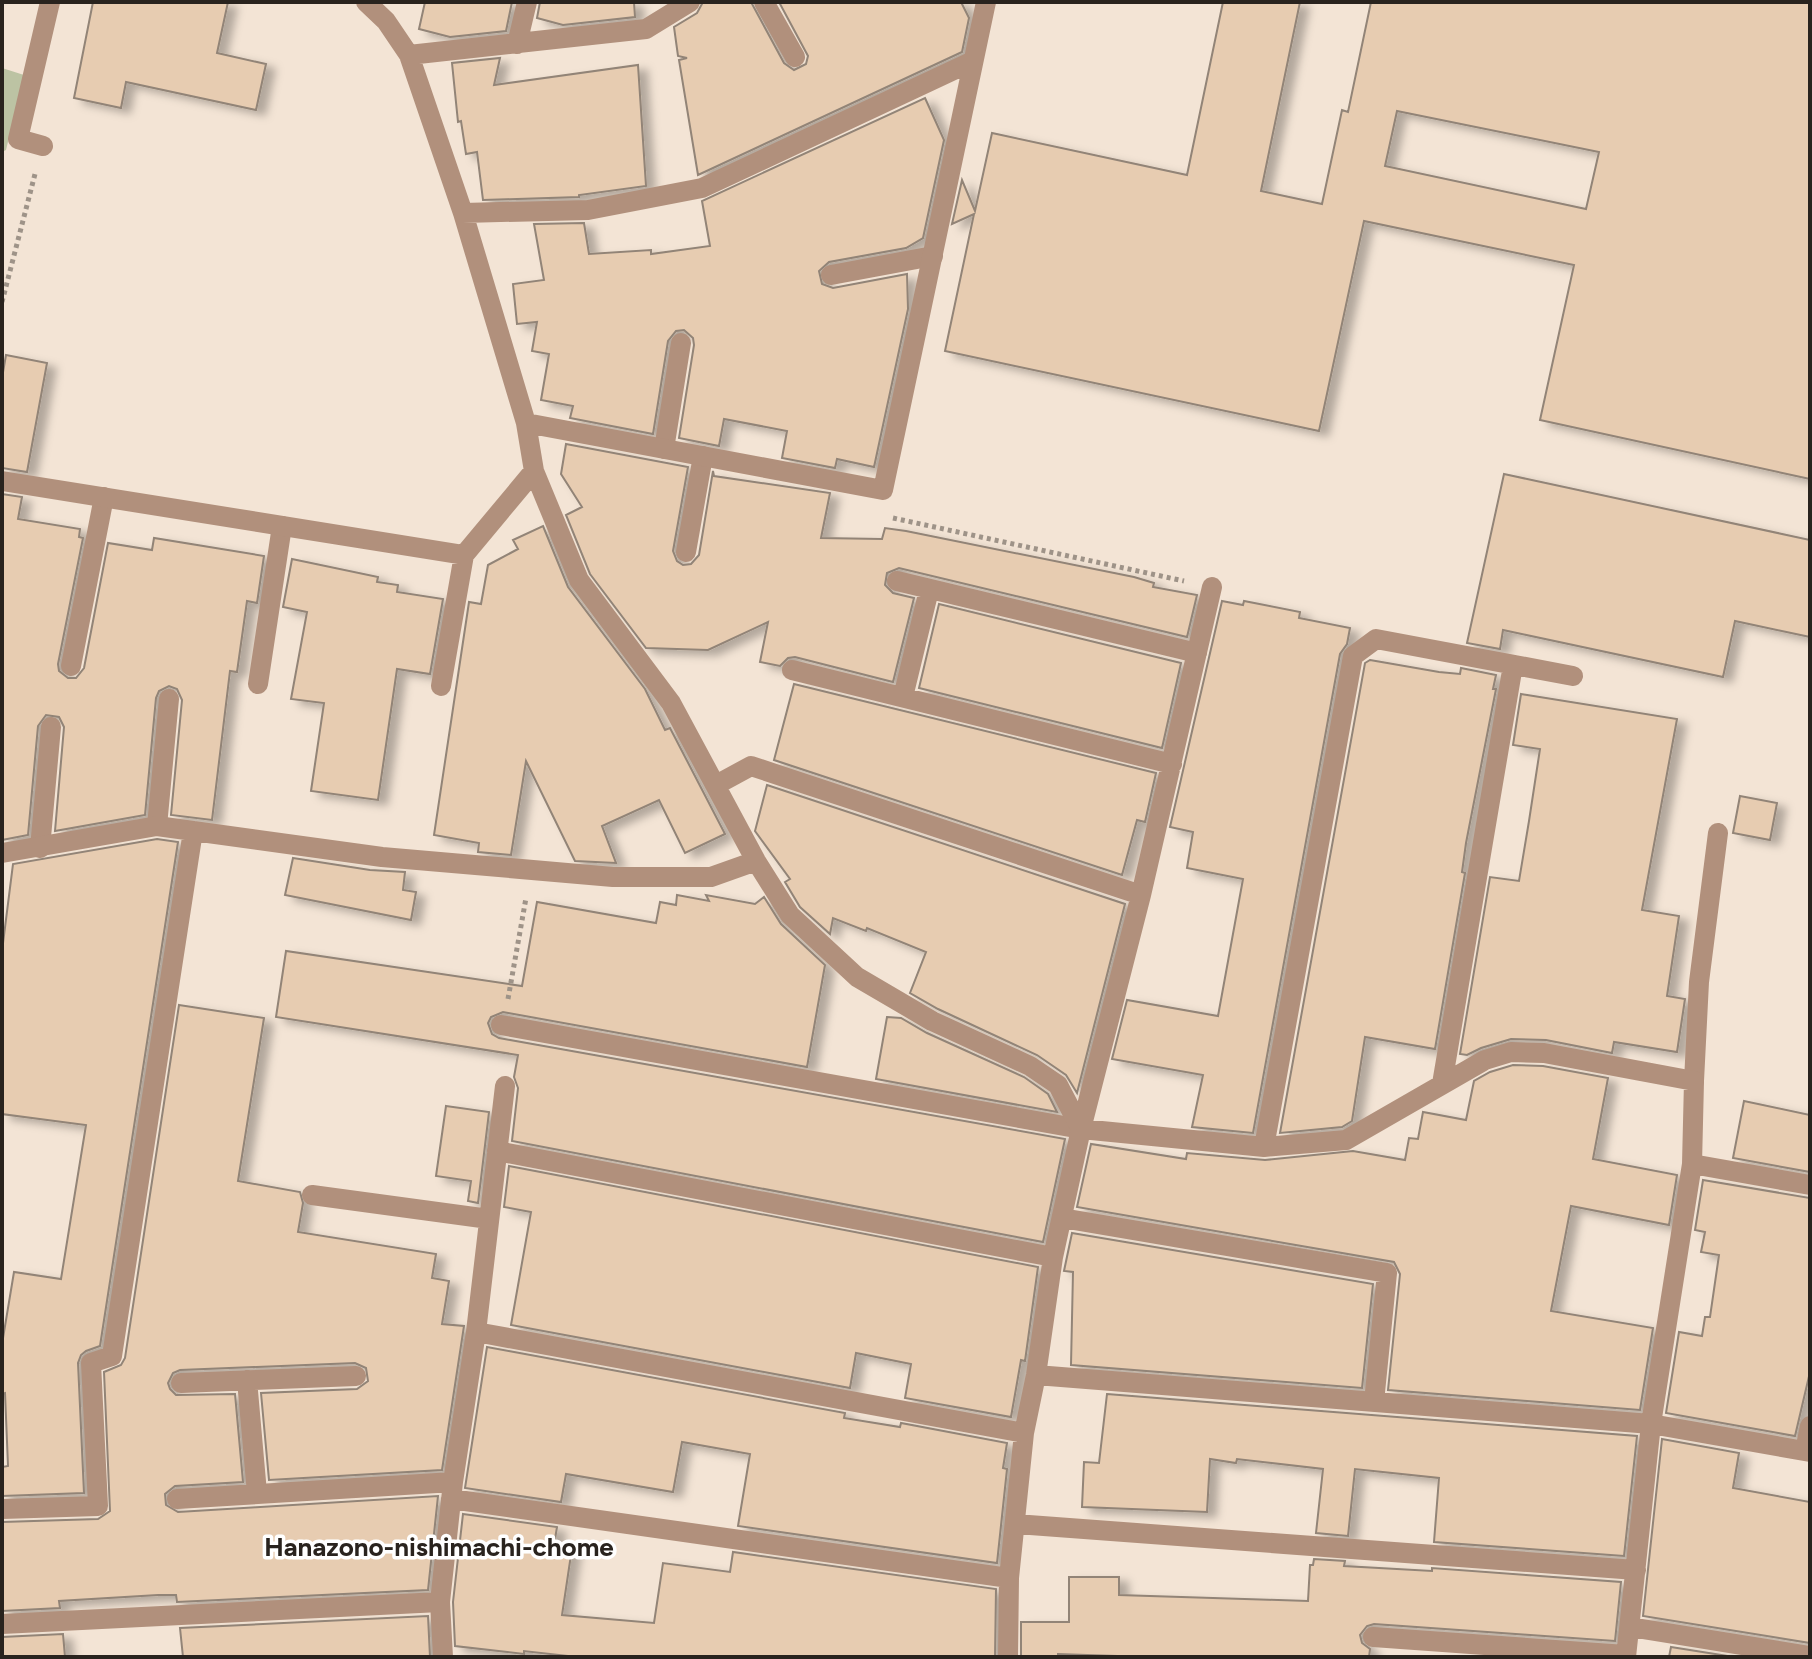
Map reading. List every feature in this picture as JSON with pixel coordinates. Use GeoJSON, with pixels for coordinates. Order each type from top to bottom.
{"type":"FeatureCollection","features":[{"type":"Feature","properties":{"kind":"street"},"geometry":{"type":"LineString","coordinates":[[43,146],[18,139],[50,2]]}},
{"type":"Feature","properties":{"kind":"street"},"geometry":{"type":"LineString","coordinates":[[366,2],[386,21],[409,55],[463,213],[526,423],[534,471],[579,580],[671,703],[756,861],[790,915],[857,977],[932,1021],[1030,1066],[1058,1085],[1081,1129]]}},
{"type":"Feature","properties":{"kind":"street"},"geometry":{"type":"LineString","coordinates":[[386,21],[397,2]]}},
{"type":"Feature","properties":{"kind":"street"},"geometry":{"type":"LineString","coordinates":[[517,44],[527,2]]}},
{"type":"Feature","properties":{"kind":"street"},"geometry":{"type":"LineString","coordinates":[[409,55],[646,29],[690,2]]}},
{"type":"Feature","properties":{"kind":"street"},"geometry":{"type":"LineString","coordinates":[[764,2],[795,57]]}},
{"type":"Feature","properties":{"kind":"street"},"geometry":{"type":"LineString","coordinates":[[526,423],[883,490],[986,2]]}},
{"type":"Feature","properties":{"kind":"street"},"geometry":{"type":"LineString","coordinates":[[463,213],[588,210],[702,188],[973,61]]}},
{"type":"Feature","properties":{"kind":"street"},"geometry":{"type":"LineString","coordinates":[[831,275],[933,256]]}},
{"type":"Feature","properties":{"kind":"street"},"geometry":{"type":"LineString","coordinates":[[664,449],[681,343]]}},
{"type":"Feature","properties":{"kind":"street"},"geometry":{"type":"LineString","coordinates":[[686,552],[703,456]]}},
{"type":"Feature","properties":{"kind":"street"},"geometry":{"type":"LineString","coordinates":[[441,686],[464,555],[534,471]]}},
{"type":"Feature","properties":{"kind":"street"},"geometry":{"type":"LineString","coordinates":[[2,481],[464,555]]}},
{"type":"Feature","properties":{"kind":"street"},"geometry":{"type":"LineString","coordinates":[[71,666],[104,497]]}},
{"type":"Feature","properties":{"kind":"street"},"geometry":{"type":"LineString","coordinates":[[258,684],[282,526]]}},
{"type":"Feature","properties":{"kind":"street"},"geometry":{"type":"LineString","coordinates":[[897,581],[1197,653]]}},
{"type":"Feature","properties":{"kind":"street"},"geometry":{"type":"LineString","coordinates":[[1008,1657],[1009,1578],[1024,1433],[1036,1375],[1053,1257],[1212,587]]}},
{"type":"Feature","properties":{"kind":"street"},"geometry":{"type":"LineString","coordinates":[[903,697],[929,590]]}},
{"type":"Feature","properties":{"kind":"street"},"geometry":{"type":"LineString","coordinates":[[1264,1147],[1353,656],[1376,639],[1573,676]]}},
{"type":"Feature","properties":{"kind":"street"},"geometry":{"type":"LineString","coordinates":[[1442,1084],[1513,665]]}},
{"type":"Feature","properties":{"kind":"street"},"geometry":{"type":"LineString","coordinates":[[792,670],[1172,764]]}},
{"type":"Feature","properties":{"kind":"street"},"geometry":{"type":"LineString","coordinates":[[157,826],[169,699]]}},
{"type":"Feature","properties":{"kind":"street"},"geometry":{"type":"LineString","coordinates":[[40,848],[51,727]]}},
{"type":"Feature","properties":{"kind":"street"},"geometry":{"type":"LineString","coordinates":[[716,785],[751,766],[1141,895]]}},
{"type":"Feature","properties":{"kind":"street"},"geometry":{"type":"LineString","coordinates":[[2,853],[157,826],[382,857],[613,877],[711,877],[756,861]]}},
{"type":"Feature","properties":{"kind":"street"},"geometry":{"type":"LineString","coordinates":[[2,1509],[98,1506],[91,1363],[112,1356],[193,831]]}},
{"type":"Feature","properties":{"kind":"street"},"geometry":{"type":"LineString","coordinates":[[1373,1637],[1626,1656],[1651,1424],[1692,1164],[1699,982],[1718,833]]}},
{"type":"Feature","properties":{"kind":"street"},"geometry":{"type":"LineString","coordinates":[[501,1025],[1081,1129],[1264,1147],[1346,1140],[1485,1060],[1511,1052],[1544,1053],[1694,1081]]}},
{"type":"Feature","properties":{"kind":"street"},"geometry":{"type":"LineString","coordinates":[[453,1657],[443,1656],[440,1602],[505,1086]]}},
{"type":"Feature","properties":{"kind":"street"},"geometry":{"type":"LineString","coordinates":[[497,1151],[1053,1257]]}},
{"type":"Feature","properties":{"kind":"street"},"geometry":{"type":"LineString","coordinates":[[1692,1164],[1810,1185]]}},
{"type":"Feature","properties":{"kind":"street"},"geometry":{"type":"LineString","coordinates":[[312,1195],[489,1219]]}},
{"type":"Feature","properties":{"kind":"street"},"geometry":{"type":"LineString","coordinates":[[1062,1218],[1387,1273],[1374,1402]]}},
{"type":"Feature","properties":{"kind":"street"},"geometry":{"type":"LineString","coordinates":[[476,1332],[1024,1433]]}},
{"type":"Feature","properties":{"kind":"street"},"geometry":{"type":"LineString","coordinates":[[1036,1375],[1651,1424],[1808,1452],[1810,1426]]}},
{"type":"Feature","properties":{"kind":"street"},"geometry":{"type":"LineString","coordinates":[[181,1383],[356,1376]]}},
{"type":"Feature","properties":{"kind":"street"},"geometry":{"type":"LineString","coordinates":[[247,1380],[257,1493]]}},
{"type":"Feature","properties":{"kind":"street"},"geometry":{"type":"LineString","coordinates":[[177,1499],[257,1493],[452,1490],[1009,1578]]}},
{"type":"Feature","properties":{"kind":"street"},"geometry":{"type":"LineString","coordinates":[[1015,1524],[1636,1570]]}},
{"type":"Feature","properties":{"kind":"street"},"geometry":{"type":"LineString","coordinates":[[2,1624],[440,1602]]}},
{"type":"Feature","properties":{"kind":"street"},"geometry":{"type":"LineString","coordinates":[[1630,1627],[1810,1656]]}},
{"type":"Feature","properties":{"kind":"path"},"geometry":{"type":"LineString","coordinates":[[2,302],[43,146]]}},
{"type":"Feature","properties":{"kind":"path"},"geometry":{"type":"LineString","coordinates":[[883,490],[888,517],[1212,587]]}},
{"type":"Feature","properties":{"kind":"path"},"geometry":{"type":"LineString","coordinates":[[501,1025],[531,870]]}},
{"type":"Feature","properties":{"kind":"green space"},"geometry":{"type":"Polygon","coordinates":[[[2,68],[24,75],[6,150],[2,152],[2,68]]]}},
{"type":"Feature","properties":{"kind":"building"},"geometry":{"type":"Polygon","coordinates":[[[93,2],[228,2],[217,53],[266,64],[256,110],[126,82],[121,108],[74,98],[93,2]]]}},
{"type":"Feature","properties":{"kind":"building"},"geometry":{"type":"Polygon","coordinates":[[[425,2],[512,2],[506,31],[450,37],[419,29],[425,2]]]}},
{"type":"Feature","properties":{"kind":"building"},"geometry":{"type":"Polygon","coordinates":[[[540,2],[634,2],[635,17],[563,25],[537,18],[540,2]]]}},
{"type":"Feature","properties":{"kind":"building"},"geometry":{"type":"Polygon","coordinates":[[[703,2],[751,2],[784,63],[794,70],[806,64],[808,56],[779,2],[961,2],[969,18],[962,52],[698,175],[679,60],[687,58],[678,56],[674,27],[697,13],[703,2]]]}},
{"type":"Feature","properties":{"kind":"building"},"geometry":{"type":"Polygon","coordinates":[[[1223,2],[1300,2],[1261,191],[1322,204],[1342,110],[1348,112],[1371,2],[1810,2],[1810,479],[1540,420],[1574,265],[1364,221],[1319,431],[945,351],[974,214],[952,224],[962,180],[975,211],[992,133],[1187,175],[1223,2]],[[1397,111],[1385,166],[1586,209],[1599,152],[1397,111]]]}},
{"type":"Feature","properties":{"kind":"building"},"geometry":{"type":"Polygon","coordinates":[[[500,58],[494,85],[638,65],[646,186],[579,197],[483,200],[477,152],[466,154],[461,121],[458,122],[452,63],[500,58]]]}},
{"type":"Feature","properties":{"kind":"building"},"geometry":{"type":"Polygon","coordinates":[[[925,98],[944,140],[923,238],[906,248],[829,262],[819,271],[822,284],[833,288],[907,274],[908,309],[874,467],[837,459],[835,468],[782,458],[787,431],[724,419],[719,446],[679,438],[694,345],[693,338],[684,330],[676,331],[668,341],[653,434],[570,418],[573,406],[541,400],[549,354],[532,351],[537,322],[517,324],[513,284],[544,280],[534,224],[584,223],[589,254],[651,250],[651,254],[710,246],[702,201],[925,98]]]}},
{"type":"Feature","properties":{"kind":"building"},"geometry":{"type":"Polygon","coordinates":[[[6,355],[47,363],[27,472],[2,468],[2,378],[6,355]]]}},
{"type":"Feature","properties":{"kind":"building"},"geometry":{"type":"Polygon","coordinates":[[[566,444],[688,467],[673,551],[677,561],[683,565],[691,564],[699,555],[713,471],[714,476],[830,493],[821,538],[882,539],[885,528],[906,531],[1134,577],[1154,583],[1153,587],[1197,595],[1187,637],[899,568],[887,573],[885,585],[893,593],[914,598],[893,682],[795,657],[788,658],[780,666],[760,662],[768,622],[708,650],[646,648],[590,574],[566,515],[582,507],[561,474],[566,444]]]}},
{"type":"Feature","properties":{"kind":"building"},"geometry":{"type":"Polygon","coordinates":[[[1504,474],[1810,540],[1810,637],[1735,621],[1723,677],[1503,630],[1500,649],[1467,643],[1504,474]]]}},
{"type":"Feature","properties":{"kind":"building"},"geometry":{"type":"Polygon","coordinates":[[[2,494],[22,497],[18,519],[80,529],[79,537],[83,538],[58,664],[59,671],[68,678],[76,678],[84,668],[108,543],[152,550],[154,538],[264,556],[257,603],[247,601],[237,672],[230,671],[212,820],[171,815],[182,700],[177,689],[169,686],[159,691],[156,698],[145,815],[55,831],[64,727],[59,717],[46,715],[38,726],[28,835],[2,840],[2,494]]]}},
{"type":"Feature","properties":{"kind":"building"},"geometry":{"type":"Polygon","coordinates":[[[543,526],[568,587],[645,689],[665,730],[670,728],[725,834],[685,853],[659,800],[602,826],[616,863],[575,861],[526,761],[511,855],[478,852],[479,843],[434,835],[469,602],[481,604],[488,565],[518,549],[513,540],[543,526]]]}},
{"type":"Feature","properties":{"kind":"building"},"geometry":{"type":"Polygon","coordinates":[[[292,559],[378,577],[377,582],[398,585],[397,592],[443,599],[430,674],[397,669],[378,800],[311,791],[324,703],[291,699],[307,612],[283,607],[292,559]]]}},
{"type":"Feature","properties":{"kind":"building"},"geometry":{"type":"Polygon","coordinates":[[[1222,601],[1243,605],[1244,601],[1300,612],[1299,618],[1350,628],[1347,644],[1340,654],[1253,1133],[1192,1127],[1203,1075],[1112,1059],[1127,1000],[1218,1016],[1243,879],[1187,868],[1193,832],[1170,827],[1222,601]]]}},
{"type":"Feature","properties":{"kind":"building"},"geometry":{"type":"Polygon","coordinates":[[[939,604],[1181,663],[1162,748],[919,688],[939,604]]]}},
{"type":"Feature","properties":{"kind":"building"},"geometry":{"type":"Polygon","coordinates":[[[1370,660],[1439,672],[1460,674],[1461,668],[1496,675],[1493,689],[1496,689],[1466,843],[1462,872],[1465,873],[1435,1049],[1365,1037],[1352,1121],[1342,1127],[1280,1133],[1365,663],[1370,660]]]}},
{"type":"Feature","properties":{"kind":"building"},"geometry":{"type":"Polygon","coordinates":[[[794,684],[1156,773],[1145,822],[1137,820],[1122,875],[774,760],[794,684]]]}},
{"type":"Feature","properties":{"kind":"building"},"geometry":{"type":"Polygon","coordinates":[[[1521,694],[1677,719],[1642,910],[1679,916],[1667,996],[1685,999],[1677,1052],[1614,1042],[1612,1053],[1546,1040],[1511,1039],[1467,1055],[1460,1054],[1490,877],[1519,881],[1540,749],[1513,745],[1521,694]]]}},
{"type":"Feature","properties":{"kind":"building"},"geometry":{"type":"Polygon","coordinates":[[[767,785],[1125,904],[1077,1093],[1066,1075],[1037,1055],[910,993],[926,952],[833,918],[830,934],[800,907],[785,882],[790,879],[755,831],[767,785]]]}},
{"type":"Feature","properties":{"kind":"building"},"geometry":{"type":"Polygon","coordinates":[[[1740,796],[1777,803],[1770,840],[1733,833],[1740,796]]]}},
{"type":"Feature","properties":{"kind":"building"},"geometry":{"type":"Polygon","coordinates":[[[157,839],[178,842],[100,1346],[86,1351],[78,1363],[84,1493],[2,1496],[2,1467],[8,1466],[5,1393],[2,1394],[2,1344],[14,1272],[61,1279],[86,1125],[2,1114],[2,951],[13,864],[157,839]]]}},
{"type":"Feature","properties":{"kind":"building"},"geometry":{"type":"Polygon","coordinates":[[[293,858],[405,872],[403,890],[416,892],[411,920],[285,895],[293,858]]]}},
{"type":"Feature","properties":{"kind":"building"},"geometry":{"type":"Polygon","coordinates":[[[677,895],[709,901],[706,895],[755,904],[764,897],[781,924],[825,965],[807,1067],[503,1012],[491,1017],[488,1023],[492,1034],[499,1038],[1065,1139],[1043,1242],[512,1141],[518,1088],[514,1077],[518,1055],[276,1017],[286,951],[522,986],[537,902],[656,923],[660,902],[676,905],[677,895]]]}},
{"type":"Feature","properties":{"kind":"building"},"geometry":{"type":"Polygon","coordinates":[[[179,1005],[264,1018],[238,1181],[300,1192],[303,1203],[298,1232],[436,1254],[432,1278],[449,1281],[442,1324],[464,1326],[442,1470],[269,1480],[261,1393],[357,1389],[368,1381],[366,1368],[355,1363],[180,1370],[173,1373],[168,1383],[176,1395],[235,1394],[243,1482],[175,1486],[165,1494],[166,1505],[178,1512],[438,1496],[428,1590],[177,1602],[176,1595],[158,1595],[59,1601],[60,1608],[2,1611],[2,1522],[98,1519],[110,1511],[104,1372],[121,1365],[125,1358],[179,1005]]]}},
{"type":"Feature","properties":{"kind":"building"},"geometry":{"type":"Polygon","coordinates":[[[887,1017],[901,1018],[1024,1077],[1048,1094],[1057,1112],[876,1079],[887,1017]]]}},
{"type":"Feature","properties":{"kind":"building"},"geometry":{"type":"Polygon","coordinates":[[[1513,1065],[1543,1066],[1608,1078],[1593,1159],[1677,1175],[1669,1225],[1571,1206],[1551,1311],[1653,1328],[1640,1410],[1388,1390],[1400,1274],[1394,1262],[1077,1207],[1091,1144],[1186,1159],[1187,1153],[1265,1160],[1353,1151],[1405,1160],[1409,1138],[1418,1139],[1423,1112],[1466,1120],[1474,1081],[1513,1065]]]}},
{"type":"Feature","properties":{"kind":"building"},"geometry":{"type":"Polygon","coordinates":[[[1744,1101],[1810,1115],[1810,1172],[1733,1158],[1744,1101]]]}},
{"type":"Feature","properties":{"kind":"building"},"geometry":{"type":"Polygon","coordinates":[[[446,1106],[489,1112],[478,1203],[468,1201],[471,1181],[436,1176],[446,1106]]]}},
{"type":"Feature","properties":{"kind":"building"},"geometry":{"type":"Polygon","coordinates":[[[509,1166],[1038,1267],[1025,1361],[1021,1360],[1011,1417],[905,1398],[911,1364],[856,1353],[850,1388],[511,1325],[531,1212],[504,1207],[509,1166]]]}},
{"type":"Feature","properties":{"kind":"building"},"geometry":{"type":"Polygon","coordinates":[[[1703,1180],[1810,1198],[1810,1372],[1795,1436],[1666,1413],[1679,1332],[1702,1336],[1705,1317],[1710,1317],[1719,1255],[1701,1252],[1705,1232],[1695,1230],[1703,1180]]]}},
{"type":"Feature","properties":{"kind":"building"},"geometry":{"type":"Polygon","coordinates":[[[1072,1233],[1373,1284],[1362,1388],[1071,1365],[1073,1272],[1064,1271],[1072,1233]]]}},
{"type":"Feature","properties":{"kind":"building"},"geometry":{"type":"Polygon","coordinates":[[[487,1347],[845,1413],[844,1418],[900,1427],[901,1423],[1007,1443],[997,1563],[738,1526],[750,1454],[682,1442],[673,1492],[566,1474],[561,1502],[465,1488],[487,1347]]]}},
{"type":"Feature","properties":{"kind":"building"},"geometry":{"type":"Polygon","coordinates":[[[1107,1394],[1637,1436],[1624,1556],[1434,1542],[1439,1478],[1355,1469],[1348,1536],[1316,1533],[1323,1469],[1237,1459],[1236,1463],[1210,1459],[1207,1512],[1082,1507],[1084,1462],[1099,1463],[1107,1394]]]}},
{"type":"Feature","properties":{"kind":"building"},"geometry":{"type":"Polygon","coordinates":[[[1662,1439],[1739,1453],[1733,1488],[1810,1502],[1810,1643],[1643,1616],[1662,1439]]]}},
{"type":"Feature","properties":{"kind":"building"},"geometry":{"type":"Polygon","coordinates":[[[463,1514],[557,1527],[554,1545],[572,1548],[562,1615],[654,1623],[663,1563],[730,1572],[733,1552],[996,1589],[995,1657],[577,1657],[455,1646],[453,1602],[463,1514]]]}},
{"type":"Feature","properties":{"kind":"building"},"geometry":{"type":"Polygon","coordinates":[[[1314,1559],[1345,1561],[1344,1566],[1432,1571],[1432,1568],[1621,1582],[1615,1641],[1374,1624],[1367,1626],[1360,1635],[1362,1643],[1370,1649],[1369,1657],[1058,1654],[1058,1657],[1021,1657],[1021,1622],[1069,1622],[1069,1577],[1119,1577],[1119,1595],[1308,1601],[1310,1565],[1313,1565],[1314,1559]]]}},
{"type":"Feature","properties":{"kind":"building"},"geometry":{"type":"Polygon","coordinates":[[[428,1616],[430,1657],[183,1657],[180,1628],[428,1616]]]}},
{"type":"Feature","properties":{"kind":"building"},"geometry":{"type":"Polygon","coordinates":[[[63,1634],[65,1657],[2,1657],[2,1637],[63,1634]]]}},
{"type":"Feature","properties":{"kind":"building"},"geometry":{"type":"Polygon","coordinates":[[[1671,1647],[1734,1657],[1669,1657],[1671,1647]]]}},
{"type":"Feature","properties":{"kind":"district","name":"Hanazono-nishimachi-chome"},"geometry":{"type":"Point","coordinates":[439,1547]}}]}
